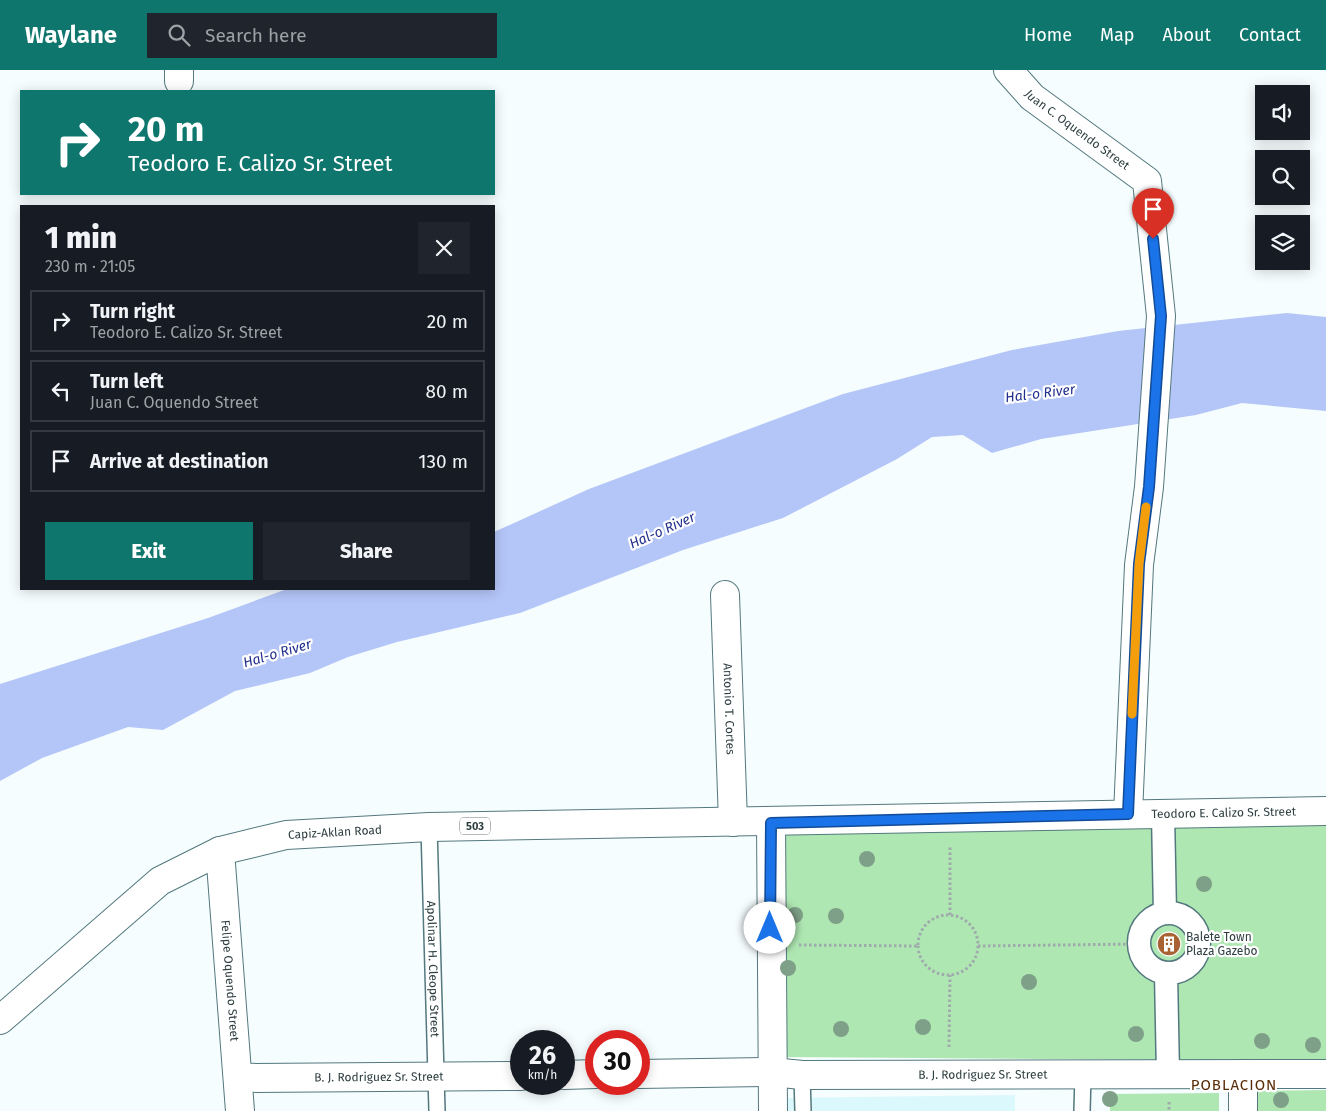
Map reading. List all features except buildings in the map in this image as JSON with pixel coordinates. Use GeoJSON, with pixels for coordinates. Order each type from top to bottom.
{"type":"FeatureCollection","features":[{"type":"Feature","properties":{"kind":"street","name":"Juan C. Oquendo Street"},"geometry":{"type":"LineString","coordinates":[[1008,70],[1032,96],[1147,181],[1161,316],[1149,487],[1139,564],[1128,814]]}},
{"type":"Feature","properties":{"kind":"street","name":"Antonio T. Cortes"},"geometry":{"type":"LineString","coordinates":[[725,596],[733,822]]}},
{"type":"Feature","properties":{"kind":"street","name":"Teodoro E. Calizo Sr. Street"},"geometry":{"type":"LineString","coordinates":[[733,822],[771,823],[1326,811]]}},
{"type":"Feature","properties":{"kind":"street"},"geometry":{"type":"LineString","coordinates":[[1163,814],[1165,913]]}},
{"type":"Feature","properties":{"kind":"street","name":"Capiz-Aklan Road"},"geometry":{"type":"LineString","coordinates":[[0,1020],[160,881],[220,850],[286,835],[429,827],[733,822]]}},
{"type":"Feature","properties":{"kind":"street"},"geometry":{"type":"LineString","coordinates":[[771,823],[770,945],[773,1111]]}},
{"type":"Feature","properties":{"kind":"street","name":"Felipe Oquendo Street"},"geometry":{"type":"LineString","coordinates":[[220,850],[240,1111]]}},
{"type":"Feature","properties":{"kind":"street"},"geometry":{"type":"LineString","coordinates":[[1165,913],[1177,914],[1186,918],[1198,933],[1200,943],[1198,952],[1186,968],[1166,974],[1151,968],[1145,962],[1139,944],[1143,928],[1149,920],[1165,913]]}},
{"type":"Feature","properties":{"kind":"street"},"geometry":{"type":"LineString","coordinates":[[1166,974],[1168,1074]]}},
{"type":"Feature","properties":{"kind":"street","name":"B. J. Rodriguez Sr. Street"},"geometry":{"type":"LineString","coordinates":[[650,1074],[772,1072],[802,1075],[1326,1074]]}},
{"type":"Feature","properties":{"kind":"street"},"geometry":{"type":"LineString","coordinates":[[1242,1074],[1243,1111]]}},
{"type":"Feature","properties":{"kind":"street","name":"B. J. Rodriguez Sr. Street"},"geometry":{"type":"LineString","coordinates":[[238,1078],[510,1076]]}},
{"type":"Feature","properties":{"kind":"lane","name":"Apolinar H. Cleope Street"},"geometry":{"type":"LineString","coordinates":[[429,827],[437,1111]]}},
{"type":"Feature","properties":{"kind":"lane"},"geometry":{"type":"LineString","coordinates":[[1082,1074],[1082,1111]]}},
{"type":"Feature","properties":{"kind":"lane"},"geometry":{"type":"LineString","coordinates":[[802,1075],[804,1111]]}},
{"type":"Feature","properties":{"kind":"path"},"geometry":{"type":"LineString","coordinates":[[950,915],[951,818]]}},
{"type":"Feature","properties":{"kind":"path"},"geometry":{"type":"LineString","coordinates":[[950,915],[959,917],[974,929],[978,946],[971,964],[964,970],[950,975],[940,974],[927,967],[920,955],[918,946],[923,928],[930,921],[939,916],[950,915]]}},
{"type":"Feature","properties":{"kind":"path"},"geometry":{"type":"LineString","coordinates":[[978,946],[1139,944]]}},
{"type":"Feature","properties":{"kind":"path"},"geometry":{"type":"LineString","coordinates":[[770,945],[918,946]]}},
{"type":"Feature","properties":{"kind":"path"},"geometry":{"type":"LineString","coordinates":[[949,1075],[950,975]]}},
{"type":"Feature","properties":{"kind":"shaded area"},"geometry":{"type":"Polygon","coordinates":[[[1015,1095],[1015,1111],[783,1111],[783,1098],[1015,1095]]]}},
{"type":"Feature","properties":{"kind":"green space"},"geometry":{"type":"Polygon","coordinates":[[[1326,824],[1326,1061],[783,1057],[780,832],[1326,824]]]}},
{"type":"Feature","properties":{"kind":"green space"},"geometry":{"type":"Polygon","coordinates":[[[1326,1090],[1326,1111],[1258,1111],[1258,1091],[1326,1090]]]}},
{"type":"Feature","properties":{"kind":"green space"},"geometry":{"type":"Polygon","coordinates":[[[1219,1093],[1219,1111],[1110,1111],[1110,1094],[1219,1093]]]}},
{"type":"Feature","properties":{"kind":"water","name":"Hal-o River"},"geometry":{"type":"Polygon","coordinates":[[[1287,313],[1326,317],[1326,411],[1242,403],[1196,415],[1041,439],[992,453],[963,435],[932,437],[897,459],[783,518],[683,550],[520,613],[397,642],[348,657],[310,673],[235,691],[163,730],[128,727],[42,758],[0,781],[0,684],[208,618],[284,590],[495,590],[495,532],[589,489],[843,394],[1012,350],[1118,331],[1287,313]]]}},
{"type":"Feature","properties":{"kind":"slow traffic"},"geometry":{"type":"LineString","coordinates":[[1132,714],[1139,564],[1146,507]]}},
{"type":"Feature","properties":{"kind":"place","name":"Balete Town Plaza Gazebo"},"geometry":{"type":"Point","coordinates":[1169,944]}},
{"type":"Feature","properties":{"kind":"district","name":"POBLACION"},"geometry":{"type":"Point","coordinates":[1234,1085]}},
{"type":"Feature","properties":{"kind":"route"},"geometry":{"type":"LineString","coordinates":[[770,928],[771,823],[1128,814],[1139,564],[1149,487],[1161,316],[1153,239]]}}]}
